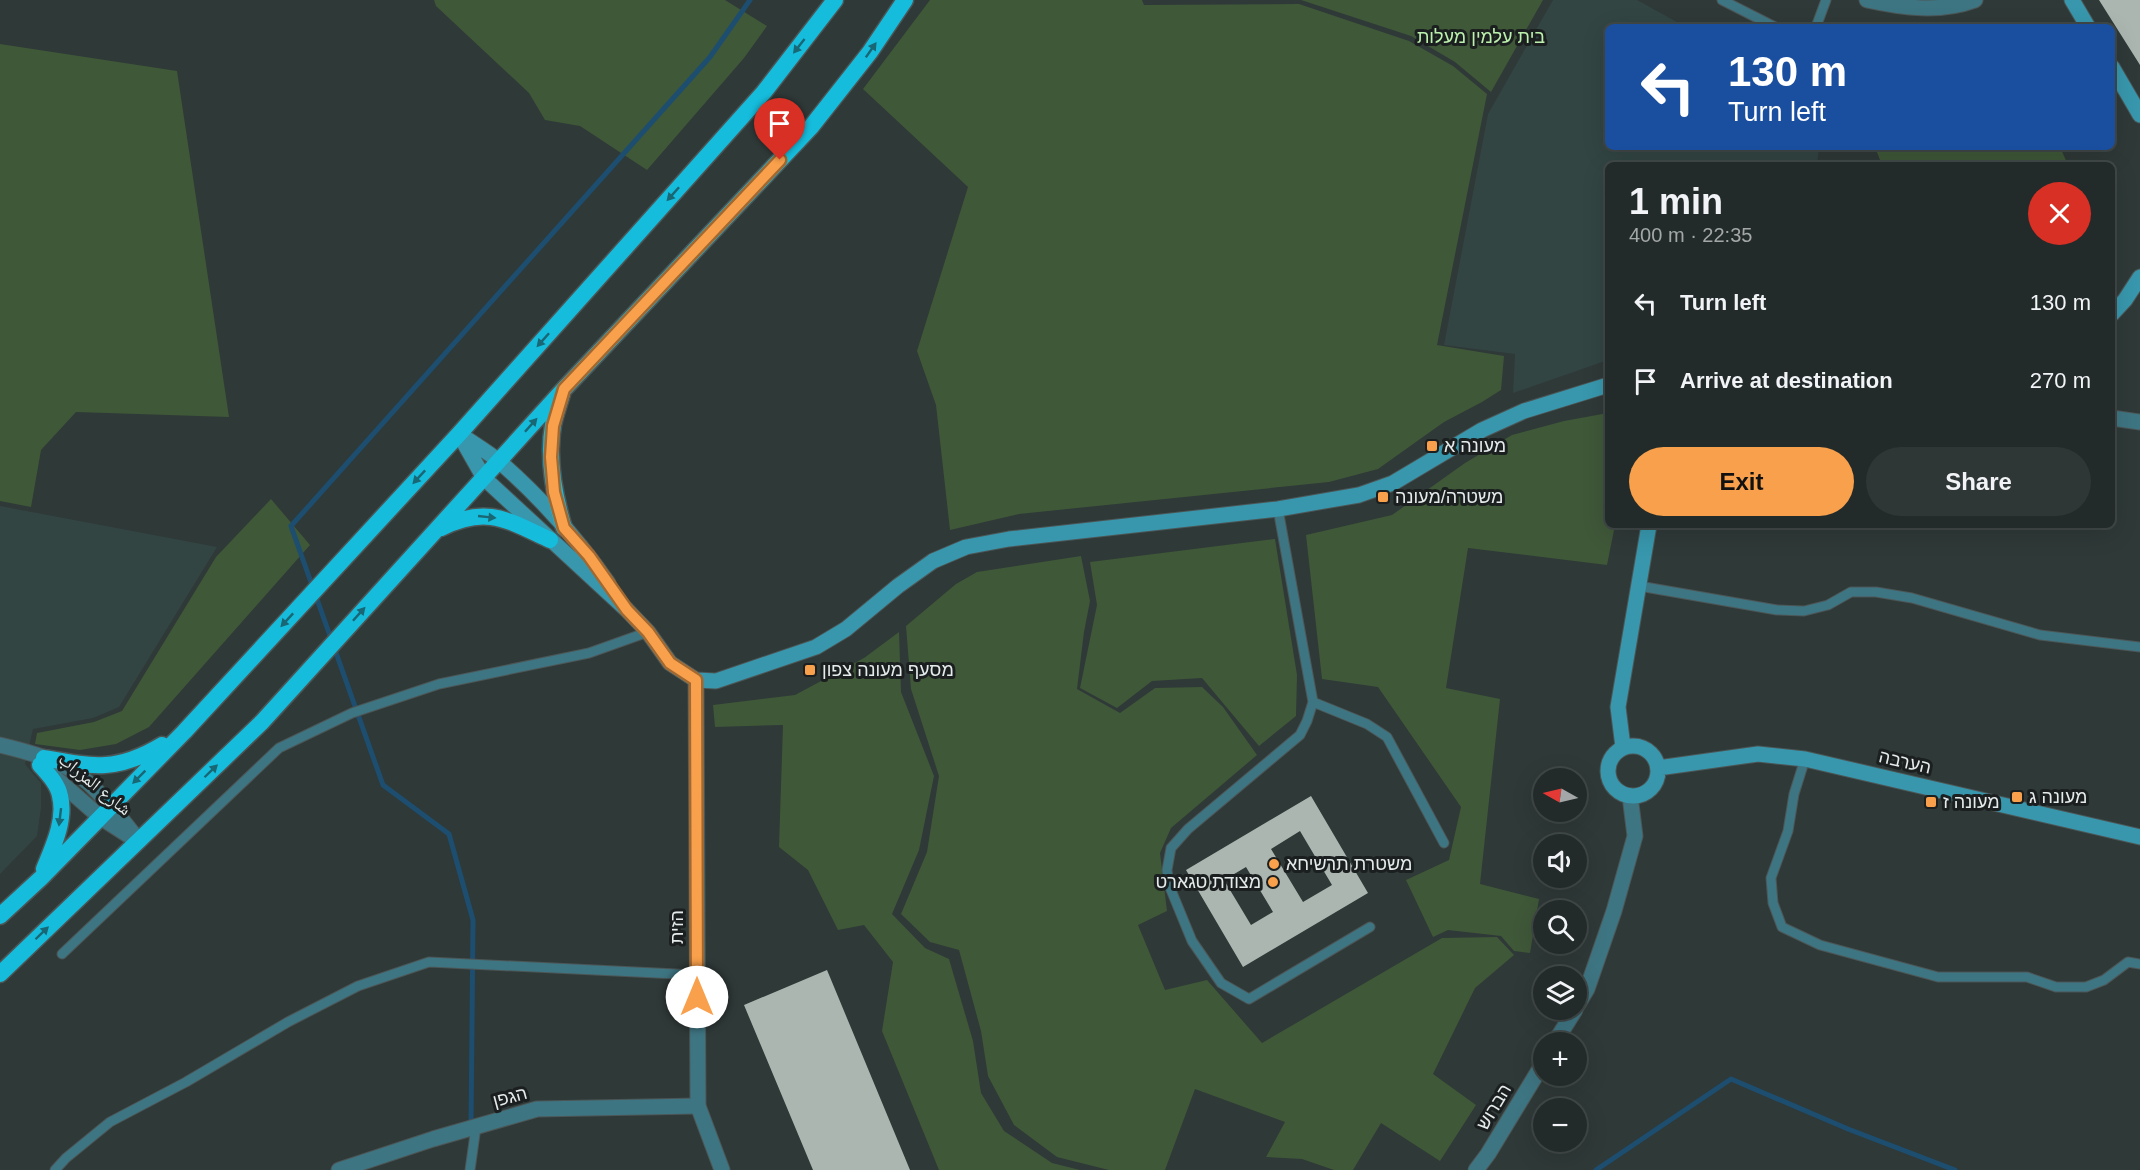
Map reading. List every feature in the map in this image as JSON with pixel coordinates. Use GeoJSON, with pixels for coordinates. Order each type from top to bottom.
{"type":"FeatureCollection","features":[{"type":"Feature","properties":{"kind":"highway"},"geometry":{"type":"LineString","coordinates":[[0,916],[41,878],[184,732],[459,434],[764,92],[835,0]]}},
{"type":"Feature","properties":{"kind":"highway"},"geometry":{"type":"LineString","coordinates":[[0,974],[262,722],[564,389],[811,127],[870,52],[905,0]]}},
{"type":"Feature","properties":{"kind":"highway"},"geometry":{"type":"LineString","coordinates":[[564,389],[553,426],[551,457],[554,492],[564,528]]}},
{"type":"Feature","properties":{"kind":"highway"},"geometry":{"type":"LineString","coordinates":[[432,533],[459,519],[483,515],[512,522],[550,540]]}},
{"type":"Feature","properties":{"kind":"highway"},"geometry":{"type":"LineString","coordinates":[[42,761],[88,766],[127,762],[145,755],[184,732]]}},
{"type":"Feature","properties":{"kind":"highway"},"geometry":{"type":"LineString","coordinates":[[41,878],[53,847],[62,813],[60,795],[42,761]]}},
{"type":"Feature","properties":{"kind":"main road"},"geometry":{"type":"LineString","coordinates":[[2072,0],[2086,24]]}},
{"type":"Feature","properties":{"kind":"main road"},"geometry":{"type":"LineString","coordinates":[[2115,73],[2140,115]]}},
{"type":"Feature","properties":{"kind":"main road"},"geometry":{"type":"LineString","coordinates":[[2115,311],[2140,277]]}},
{"type":"Feature","properties":{"kind":"main road"},"geometry":{"type":"LineString","coordinates":[[459,434],[484,478],[627,610],[648,632],[670,663],[696,680],[716,681],[816,647],[846,629],[898,586],[933,561],[966,547],[1009,538],[1278,509],[1359,495],[1394,483],[1482,430],[1524,411],[1605,386]]}},
{"type":"Feature","properties":{"kind":"main road"},"geometry":{"type":"LineString","coordinates":[[459,434],[499,461],[564,528],[589,556],[627,610]]}},
{"type":"Feature","properties":{"kind":"main road"},"geometry":{"type":"LineString","coordinates":[[1623,747],[1618,707],[1649,528]]}},
{"type":"Feature","properties":{"kind":"main road"},"geometry":{"type":"LineString","coordinates":[[1635,745],[1643,747],[1656,760],[1658,768],[1657,778],[1647,792],[1630,796],[1615,788],[1608,772],[1611,759],[1616,752],[1623,747],[1635,745]]}},
{"type":"Feature","properties":{"kind":"main road","name":"הערבה"},"geometry":{"type":"LineString","coordinates":[[1658,768],[1758,754],[1805,759],[2140,837]]}},
{"type":"Feature","properties":{"kind":"street"},"geometry":{"type":"LineString","coordinates":[[1868,0],[1923,9],[1958,6],[1975,0]]}},
{"type":"Feature","properties":{"kind":"street"},"geometry":{"type":"LineString","coordinates":[[2115,418],[2140,422]]}},
{"type":"Feature","properties":{"kind":"street","name":"הזית"},"geometry":{"type":"LineString","coordinates":[[696,680],[698,1106],[722,1170]]}},
{"type":"Feature","properties":{"kind":"street","name":"شارع المزراب"},"geometry":{"type":"LineString","coordinates":[[0,746],[23,751],[42,761],[64,766],[77,775],[105,811],[139,841]]}},
{"type":"Feature","properties":{"kind":"street"},"geometry":{"type":"LineString","coordinates":[[1587,989],[1614,910],[1635,836],[1630,796]]}},
{"type":"Feature","properties":{"kind":"street","name":"הברוש"},"geometry":{"type":"LineString","coordinates":[[1476,1170],[1533,1080]]}},
{"type":"Feature","properties":{"kind":"street","name":"הגפן"},"geometry":{"type":"LineString","coordinates":[[339,1170],[537,1109],[698,1106]]}},
{"type":"Feature","properties":{"kind":"lane"},"geometry":{"type":"LineString","coordinates":[[1722,0],[1769,24]]}},
{"type":"Feature","properties":{"kind":"lane"},"geometry":{"type":"LineString","coordinates":[[1817,24],[1826,0]]}},
{"type":"Feature","properties":{"kind":"lane"},"geometry":{"type":"LineString","coordinates":[[1278,509],[1312,702],[1307,721],[1300,735],[1188,829],[1171,848],[1167,870],[1169,885],[1192,941],[1221,983],[1249,999],[1370,927]]}},
{"type":"Feature","properties":{"kind":"lane"},"geometry":{"type":"LineString","coordinates":[[1639,586],[1777,610],[1804,611],[1828,605],[1851,592],[1876,592],[1912,598],[2040,635],[2140,647]]}},
{"type":"Feature","properties":{"kind":"lane"},"geometry":{"type":"LineString","coordinates":[[62,954],[279,748],[352,712],[439,684],[589,652],[648,632]]}},
{"type":"Feature","properties":{"kind":"lane"},"geometry":{"type":"LineString","coordinates":[[1312,702],[1367,724],[1387,736],[1444,843]]}},
{"type":"Feature","properties":{"kind":"lane"},"geometry":{"type":"LineString","coordinates":[[1805,759],[1794,794],[1788,831],[1772,878],[1773,903],[1782,927],[1820,945],[1938,977],[2027,977],[2056,987],[2086,987],[2104,980],[2128,962],[2140,964]]}},
{"type":"Feature","properties":{"kind":"lane"},"geometry":{"type":"LineString","coordinates":[[55,1170],[66,1158],[110,1122],[186,1082],[288,1022],[358,986],[429,962],[697,975]]}},
{"type":"Feature","properties":{"kind":"lane"},"geometry":{"type":"LineString","coordinates":[[471,1170],[476,1126]]}},
{"type":"Feature","properties":{"kind":"shaded area"},"geometry":{"type":"Polygon","coordinates":[[[1553,0],[1637,0],[1681,24],[1605,24],[1605,150],[1819,150],[1817,162],[1605,162],[1605,361],[1513,393],[1515,354],[1444,345],[1488,114],[1553,0]]]}},
{"type":"Feature","properties":{"kind":"shaded area"},"geometry":{"type":"Polygon","coordinates":[[[0,506],[217,547],[119,707],[93,718],[33,729],[25,764],[41,783],[41,808],[37,836],[0,874],[0,506]]]}},
{"type":"Feature","properties":{"kind":"green space"},"geometry":{"type":"Polygon","coordinates":[[[434,0],[725,0],[767,26],[744,58],[647,170],[580,126],[545,120],[529,93],[436,6],[434,0]]]}},
{"type":"Feature","properties":{"kind":"green space"},"geometry":{"type":"Polygon","coordinates":[[[930,0],[1142,0],[1144,5],[1299,4],[1409,41],[1453,66],[1487,94],[1437,345],[1504,356],[1501,390],[1444,422],[1378,469],[1329,482],[1019,514],[950,530],[936,405],[917,351],[968,187],[863,89],[930,0]]]}},
{"type":"Feature","properties":{"kind":"green space","name":"בית עלמין מעלות"},"geometry":{"type":"Polygon","coordinates":[[[1301,0],[1543,0],[1491,92],[1455,62],[1411,36],[1301,0]]]}},
{"type":"Feature","properties":{"kind":"green space"},"geometry":{"type":"Polygon","coordinates":[[[0,44],[177,71],[229,417],[76,412],[41,450],[31,507],[0,501],[0,44]]]}},
{"type":"Feature","properties":{"kind":"green space"},"geometry":{"type":"Polygon","coordinates":[[[1876,150],[2061,150],[2067,162],[1881,162],[1876,150]]]}},
{"type":"Feature","properties":{"kind":"green space"},"geometry":{"type":"Polygon","coordinates":[[[1605,414],[1605,528],[1614,528],[1607,565],[1468,548],[1446,688],[1500,699],[1480,884],[1539,899],[1533,900],[1533,935],[1530,953],[1514,951],[1501,936],[1448,930],[1433,937],[1406,880],[1449,860],[1461,807],[1378,687],[1322,679],[1306,535],[1392,515],[1465,463],[1512,435],[1564,421],[1605,414]]]}},
{"type":"Feature","properties":{"kind":"green space"},"geometry":{"type":"Polygon","coordinates":[[[271,499],[310,545],[149,727],[116,744],[80,750],[35,744],[37,733],[94,722],[122,711],[216,557],[271,499]]]}},
{"type":"Feature","properties":{"kind":"green space"},"geometry":{"type":"Polygon","coordinates":[[[1275,539],[1297,675],[1296,716],[1259,746],[1202,678],[1152,681],[1117,708],[1080,688],[1097,605],[1090,562],[1275,539]]]}},
{"type":"Feature","properties":{"kind":"green space"},"geometry":{"type":"Polygon","coordinates":[[[1081,556],[1090,601],[1077,689],[1120,713],[1155,688],[1202,687],[1223,707],[1257,755],[1171,828],[1160,853],[1167,911],[1138,925],[1165,990],[1207,980],[1262,1043],[1442,938],[1497,937],[1514,955],[1475,988],[1433,1074],[1476,1105],[1440,1161],[1381,1123],[1353,1170],[1334,1170],[1302,1159],[1266,1157],[1285,1122],[1195,1089],[1165,1170],[1109,1170],[1057,1157],[1014,1125],[988,1076],[981,1031],[959,950],[930,942],[901,914],[927,852],[939,776],[911,689],[906,626],[956,584],[977,572],[1081,556]]]}},
{"type":"Feature","properties":{"kind":"green space"},"geometry":{"type":"Polygon","coordinates":[[[899,632],[901,692],[934,776],[919,850],[892,914],[925,948],[949,959],[973,1041],[981,1093],[1004,1131],[1052,1163],[1080,1170],[939,1170],[882,1031],[893,962],[864,925],[838,930],[808,870],[779,847],[783,725],[715,727],[713,705],[795,695],[864,658],[899,632]]]}},
{"type":"Feature","properties":{"kind":"building"},"geometry":{"type":"Polygon","coordinates":[[[2099,0],[2140,0],[2140,65],[2115,24],[2099,0]]]}},
{"type":"Feature","properties":{"kind":"building","name":"מצודת טגארט"},"geometry":{"type":"Polygon","coordinates":[[[1311,796],[1368,893],[1243,967],[1186,870],[1311,796]],[[1300,831],[1271,849],[1303,902],[1332,885],[1300,831]],[[1246,867],[1224,880],[1251,925],[1273,912],[1246,867]]]}},
{"type":"Feature","properties":{"kind":"building"},"geometry":{"type":"Polygon","coordinates":[[[827,970],[910,1170],[813,1170],[744,1005],[827,970]]]}},
{"type":"Feature","properties":{"kind":"waterway"},"geometry":{"type":"LineString","coordinates":[[471,1127],[473,920],[449,834],[383,785],[291,526],[710,57],[750,0]]}},
{"type":"Feature","properties":{"kind":"waterway"},"geometry":{"type":"LineString","coordinates":[[1596,1170],[1731,1079],[1848,1129],[1955,1170]]}},
{"type":"Feature","properties":{"kind":"place","name":"מעונה א"},"geometry":{"type":"Point","coordinates":[1432,446]}},
{"type":"Feature","properties":{"kind":"place","name":"משטרה/מעונה"},"geometry":{"type":"Point","coordinates":[1383,497]}},
{"type":"Feature","properties":{"kind":"place","name":"מסעף מעונה צפון"},"geometry":{"type":"Point","coordinates":[810,670]}},
{"type":"Feature","properties":{"kind":"place","name":"מעונה ג"},"geometry":{"type":"Point","coordinates":[2017,797]}},
{"type":"Feature","properties":{"kind":"place","name":"מעונה ז"},"geometry":{"type":"Point","coordinates":[1931,802]}},
{"type":"Feature","properties":{"kind":"place","name":"משטרת תרשיחא"},"geometry":{"type":"Point","coordinates":[1274,864]}},
{"type":"Feature","properties":{"kind":"place","name":"מצודת טגארט"},"geometry":{"type":"Point","coordinates":[1273,882]}},
{"type":"Feature","properties":{"kind":"route"},"geometry":{"type":"LineString","coordinates":[[697,997],[696,680],[670,663],[648,632],[627,610],[589,556],[564,528],[554,492],[551,457],[553,426],[564,389],[780,160]]}}]}
